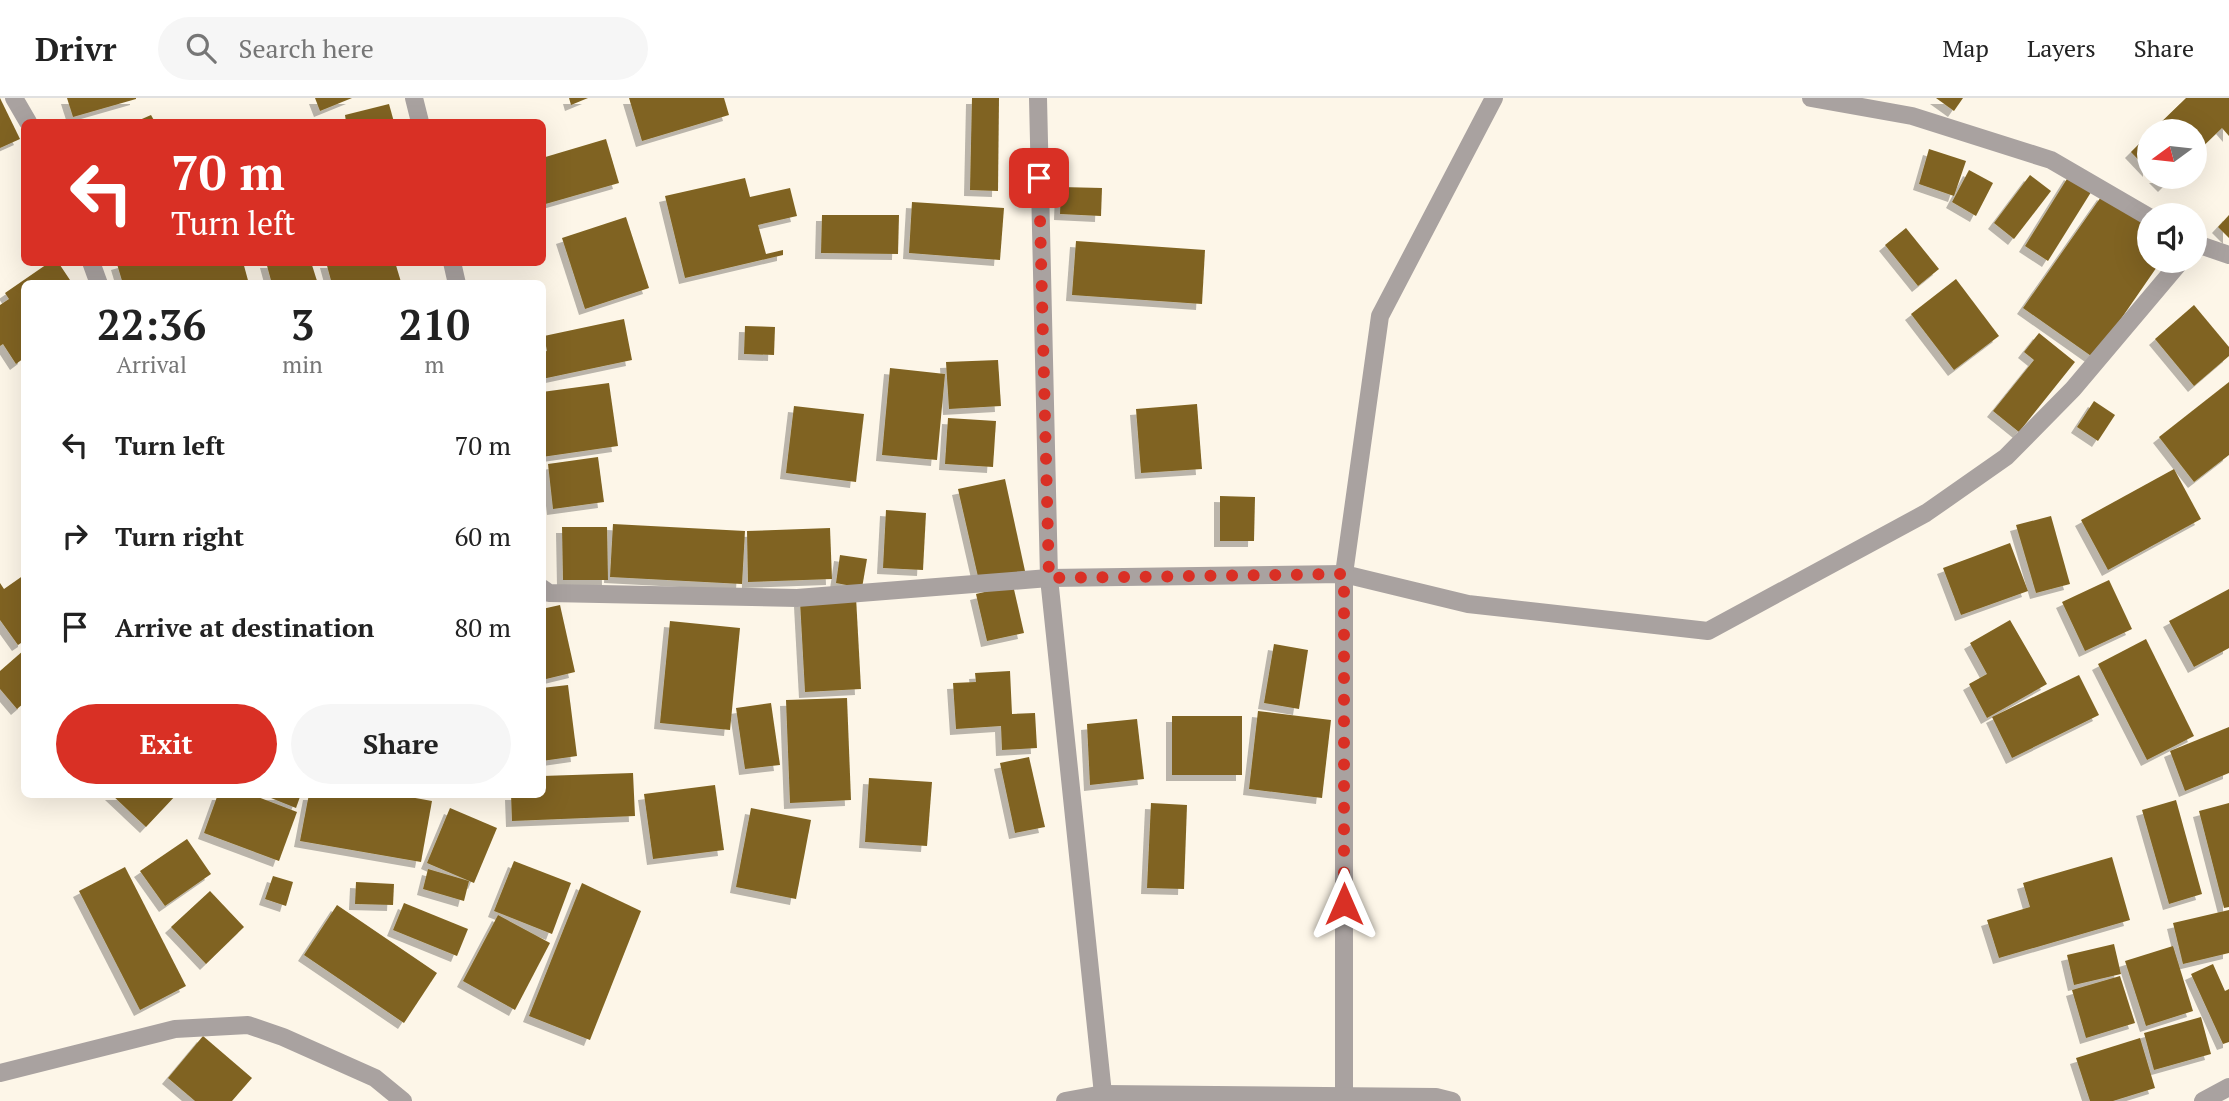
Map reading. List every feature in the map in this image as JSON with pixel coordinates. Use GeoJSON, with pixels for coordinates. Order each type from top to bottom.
{"type":"FeatureCollection","features":[{"type":"Feature","properties":{"kind":"street"},"geometry":{"type":"LineString","coordinates":[[14,98],[26,119]]}},
{"type":"Feature","properties":{"kind":"street"},"geometry":{"type":"LineString","coordinates":[[414,98],[418,119]]}},
{"type":"Feature","properties":{"kind":"street"},"geometry":{"type":"LineString","coordinates":[[1038,98],[1049,578],[1103,1094]]}},
{"type":"Feature","properties":{"kind":"street"},"geometry":{"type":"LineString","coordinates":[[1344,1097],[1344,574],[1380,316],[1494,98]]}},
{"type":"Feature","properties":{"kind":"street"},"geometry":{"type":"LineString","coordinates":[[1811,98],[1912,116],[2052,160],[2137,210]]}},
{"type":"Feature","properties":{"kind":"street"},"geometry":{"type":"LineString","coordinates":[[2207,248],[2229,255]]}},
{"type":"Feature","properties":{"kind":"street"},"geometry":{"type":"LineString","coordinates":[[546,591],[797,598],[1049,578],[1344,574],[1468,604],[1708,631],[1926,513],[2006,457],[2073,389],[2171,273]]}},
{"type":"Feature","properties":{"kind":"street"},"geometry":{"type":"LineString","coordinates":[[0,1073],[175,1029],[248,1026],[283,1037],[374,1077],[403,1101]]}},
{"type":"Feature","properties":{"kind":"street"},"geometry":{"type":"LineString","coordinates":[[2203,1101],[2229,1087]]}},
{"type":"Feature","properties":{"kind":"street"},"geometry":{"type":"LineString","coordinates":[[1065,1101],[1103,1094],[1436,1097],[1452,1101]]}},
{"type":"Feature","properties":{"kind":"building"},"geometry":{"type":"Polygon","coordinates":[[[0,98],[20,139],[0,148],[0,98]]]}},
{"type":"Feature","properties":{"kind":"building"},"geometry":{"type":"Polygon","coordinates":[[[67,98],[136,98],[136,99],[73,117],[67,98]]]}},
{"type":"Feature","properties":{"kind":"building"},"geometry":{"type":"Polygon","coordinates":[[[315,98],[352,98],[320,111],[315,98]]]}},
{"type":"Feature","properties":{"kind":"building"},"geometry":{"type":"Polygon","coordinates":[[[569,98],[588,98],[571,105],[569,98]]]}},
{"type":"Feature","properties":{"kind":"building"},"geometry":{"type":"Polygon","coordinates":[[[629,98],[724,98],[729,115],[642,141],[629,98]]]}},
{"type":"Feature","properties":{"kind":"building"},"geometry":{"type":"Polygon","coordinates":[[[972,98],[999,98],[998,191],[970,190],[972,98]]]}},
{"type":"Feature","properties":{"kind":"building"},"geometry":{"type":"Polygon","coordinates":[[[1936,98],[1963,98],[1954,111],[1936,98]]]}},
{"type":"Feature","properties":{"kind":"building"},"geometry":{"type":"Polygon","coordinates":[[[2186,98],[2229,98],[2229,136],[2222,128],[2207,142],[2207,119],[2164,119],[2186,98]]]}},
{"type":"Feature","properties":{"kind":"building"},"geometry":{"type":"Polygon","coordinates":[[[389,104],[393,119],[346,119],[345,115],[389,104]]]}},
{"type":"Feature","properties":{"kind":"building"},"geometry":{"type":"Polygon","coordinates":[[[606,139],[619,183],[546,204],[546,157],[606,139]]]}},
{"type":"Feature","properties":{"kind":"building"},"geometry":{"type":"Polygon","coordinates":[[[2137,146],[2137,158],[2131,152],[2137,146]]]}},
{"type":"Feature","properties":{"kind":"building"},"geometry":{"type":"Polygon","coordinates":[[[1929,149],[1966,161],[1954,196],[1919,184],[1929,149]]]}},
{"type":"Feature","properties":{"kind":"building"},"geometry":{"type":"Polygon","coordinates":[[[1969,170],[1993,183],[1976,216],[1952,202],[1969,170]]]}},
{"type":"Feature","properties":{"kind":"building"},"geometry":{"type":"Polygon","coordinates":[[[2070,174],[2093,189],[2048,261],[2025,246],[2070,174]]]}},
{"type":"Feature","properties":{"kind":"building"},"geometry":{"type":"Polygon","coordinates":[[[2030,175],[2051,191],[2014,239],[1994,223],[2030,175]]]}},
{"type":"Feature","properties":{"kind":"building"},"geometry":{"type":"Polygon","coordinates":[[[745,178],[750,197],[790,188],[797,216],[758,225],[766,254],[783,250],[783,255],[685,278],[665,196],[745,178]]]}},
{"type":"Feature","properties":{"kind":"building"},"geometry":{"type":"Polygon","coordinates":[[[1061,187],[1102,188],[1101,216],[1060,214],[1061,187]]]}},
{"type":"Feature","properties":{"kind":"building"},"geometry":{"type":"Polygon","coordinates":[[[2103,194],[2137,218],[2137,273],[2153,273],[2094,358],[2023,308],[2103,194]]]}},
{"type":"Feature","properties":{"kind":"building"},"geometry":{"type":"Polygon","coordinates":[[[912,202],[1004,208],[1000,260],[909,253],[912,202]]]}},
{"type":"Feature","properties":{"kind":"building"},"geometry":{"type":"Polygon","coordinates":[[[822,215],[899,215],[898,254],[821,253],[822,215]]]}},
{"type":"Feature","properties":{"kind":"building"},"geometry":{"type":"Polygon","coordinates":[[[2229,215],[2229,238],[2218,227],[2229,215]]]}},
{"type":"Feature","properties":{"kind":"building"},"geometry":{"type":"Polygon","coordinates":[[[626,217],[649,288],[585,309],[562,238],[626,217]]]}},
{"type":"Feature","properties":{"kind":"building"},"geometry":{"type":"Polygon","coordinates":[[[1906,228],[1939,269],[1918,286],[1885,245],[1906,228]]]}},
{"type":"Feature","properties":{"kind":"building"},"geometry":{"type":"Polygon","coordinates":[[[1076,241],[1205,250],[1202,304],[1072,295],[1076,241]]]}},
{"type":"Feature","properties":{"kind":"building"},"geometry":{"type":"Polygon","coordinates":[[[44,266],[61,266],[70,280],[24,280],[44,266]]]}},
{"type":"Feature","properties":{"kind":"building"},"geometry":{"type":"Polygon","coordinates":[[[118,266],[244,266],[248,280],[122,280],[118,266]]]}},
{"type":"Feature","properties":{"kind":"building"},"geometry":{"type":"Polygon","coordinates":[[[267,266],[312,266],[317,280],[271,280],[267,266]]]}},
{"type":"Feature","properties":{"kind":"building"},"geometry":{"type":"Polygon","coordinates":[[[327,266],[396,266],[400,280],[331,280],[327,266]]]}},
{"type":"Feature","properties":{"kind":"building"},"geometry":{"type":"Polygon","coordinates":[[[1956,279],[1999,336],[1954,370],[1911,314],[1956,279]]]}},
{"type":"Feature","properties":{"kind":"building"},"geometry":{"type":"Polygon","coordinates":[[[21,282],[21,360],[16,364],[3,344],[0,346],[0,305],[9,299],[5,293],[21,282]]]}},
{"type":"Feature","properties":{"kind":"building"},"geometry":{"type":"Polygon","coordinates":[[[2194,305],[2229,347],[2229,356],[2194,386],[2155,339],[2194,305]]]}},
{"type":"Feature","properties":{"kind":"building"},"geometry":{"type":"Polygon","coordinates":[[[624,319],[632,360],[546,378],[546,336],[624,319]]]}},
{"type":"Feature","properties":{"kind":"building"},"geometry":{"type":"Polygon","coordinates":[[[745,326],[775,327],[774,355],[744,354],[745,326]]]}},
{"type":"Feature","properties":{"kind":"building"},"geometry":{"type":"Polygon","coordinates":[[[2039,333],[2075,362],[2019,432],[1993,411],[2034,360],[2024,352],[2039,333]]]}},
{"type":"Feature","properties":{"kind":"building"},"geometry":{"type":"Polygon","coordinates":[[[998,360],[1001,406],[949,409],[946,362],[998,360]]]}},
{"type":"Feature","properties":{"kind":"building"},"geometry":{"type":"Polygon","coordinates":[[[890,368],[945,374],[937,460],[882,455],[890,368]]]}},
{"type":"Feature","properties":{"kind":"building"},"geometry":{"type":"Polygon","coordinates":[[[2229,382],[2229,455],[2194,482],[2159,437],[2229,382]]]}},
{"type":"Feature","properties":{"kind":"building"},"geometry":{"type":"Polygon","coordinates":[[[609,383],[618,446],[546,456],[546,391],[609,383]]]}},
{"type":"Feature","properties":{"kind":"building"},"geometry":{"type":"Polygon","coordinates":[[[2094,401],[2115,415],[2098,441],[2077,427],[2094,401]]]}},
{"type":"Feature","properties":{"kind":"building"},"geometry":{"type":"Polygon","coordinates":[[[1197,404],[1202,469],[1141,473],[1136,409],[1197,404]]]}},
{"type":"Feature","properties":{"kind":"building"},"geometry":{"type":"Polygon","coordinates":[[[794,406],[864,414],[856,482],[786,473],[794,406]]]}},
{"type":"Feature","properties":{"kind":"building"},"geometry":{"type":"Polygon","coordinates":[[[948,418],[996,421],[993,467],[945,464],[948,418]]]}},
{"type":"Feature","properties":{"kind":"building"},"geometry":{"type":"Polygon","coordinates":[[[598,457],[604,502],[553,509],[548,464],[598,457]]]}},
{"type":"Feature","properties":{"kind":"building"},"geometry":{"type":"Polygon","coordinates":[[[2174,469],[2201,519],[2108,570],[2081,520],[2174,469]]]}},
{"type":"Feature","properties":{"kind":"building"},"geometry":{"type":"Polygon","coordinates":[[[1005,479],[1025,571],[979,581],[958,489],[1005,479]]]}},
{"type":"Feature","properties":{"kind":"building"},"geometry":{"type":"Polygon","coordinates":[[[1220,496],[1255,497],[1254,541],[1220,541],[1220,496]]]}},
{"type":"Feature","properties":{"kind":"building"},"geometry":{"type":"Polygon","coordinates":[[[886,510],[926,513],[923,570],[883,568],[886,510]]]}},
{"type":"Feature","properties":{"kind":"building"},"geometry":{"type":"Polygon","coordinates":[[[2051,516],[2070,584],[2036,593],[2016,525],[2051,516]]]}},
{"type":"Feature","properties":{"kind":"building"},"geometry":{"type":"Polygon","coordinates":[[[613,524],[745,531],[742,584],[610,577],[613,524]]]}},
{"type":"Feature","properties":{"kind":"building"},"geometry":{"type":"Polygon","coordinates":[[[562,527],[607,527],[608,580],[563,580],[562,527]]]}},
{"type":"Feature","properties":{"kind":"building"},"geometry":{"type":"Polygon","coordinates":[[[830,528],[832,579],[748,582],[747,531],[830,528]]]}},
{"type":"Feature","properties":{"kind":"building"},"geometry":{"type":"Polygon","coordinates":[[[2010,543],[2028,591],[1961,615],[1943,568],[2010,543]]]}},
{"type":"Feature","properties":{"kind":"building"},"geometry":{"type":"Polygon","coordinates":[[[840,555],[867,559],[862,588],[836,583],[840,555]]]}},
{"type":"Feature","properties":{"kind":"building"},"geometry":{"type":"Polygon","coordinates":[[[21,577],[21,643],[18,645],[0,620],[0,583],[4,589],[21,577]]]}},
{"type":"Feature","properties":{"kind":"building"},"geometry":{"type":"Polygon","coordinates":[[[2109,580],[2132,629],[2085,651],[2062,602],[2109,580]]]}},
{"type":"Feature","properties":{"kind":"building"},"geometry":{"type":"Polygon","coordinates":[[[1013,585],[1024,633],[987,641],[976,594],[1013,585]]]}},
{"type":"Feature","properties":{"kind":"building"},"geometry":{"type":"Polygon","coordinates":[[[2229,589],[2229,648],[2194,667],[2169,621],[2229,589]]]}},
{"type":"Feature","properties":{"kind":"building"},"geometry":{"type":"Polygon","coordinates":[[[856,597],[861,689],[805,692],[800,601],[856,597]]]}},
{"type":"Feature","properties":{"kind":"building"},"geometry":{"type":"Polygon","coordinates":[[[560,605],[575,672],[546,679],[546,608],[560,605]]]}},
{"type":"Feature","properties":{"kind":"building"},"geometry":{"type":"Polygon","coordinates":[[[2010,620],[2047,684],[1987,718],[1969,684],[1987,674],[1970,643],[2010,620]]]}},
{"type":"Feature","properties":{"kind":"building"},"geometry":{"type":"Polygon","coordinates":[[[670,621],[740,628],[730,730],[660,723],[670,621]]]}},
{"type":"Feature","properties":{"kind":"building"},"geometry":{"type":"Polygon","coordinates":[[[2146,639],[2194,736],[2147,760],[2098,664],[2146,639]]]}},
{"type":"Feature","properties":{"kind":"building"},"geometry":{"type":"Polygon","coordinates":[[[1274,644],[1308,650],[1299,709],[1264,703],[1274,644]]]}},
{"type":"Feature","properties":{"kind":"building"},"geometry":{"type":"Polygon","coordinates":[[[21,653],[21,706],[17,709],[0,689],[0,671],[21,653]]]}},
{"type":"Feature","properties":{"kind":"building"},"geometry":{"type":"Polygon","coordinates":[[[1010,671],[1012,714],[1035,713],[1037,748],[1002,750],[1001,726],[956,729],[953,683],[976,682],[975,673],[1010,671]]]}},
{"type":"Feature","properties":{"kind":"building"},"geometry":{"type":"Polygon","coordinates":[[[2079,675],[2099,715],[2012,758],[1992,717],[2079,675]]]}},
{"type":"Feature","properties":{"kind":"building"},"geometry":{"type":"Polygon","coordinates":[[[568,685],[577,756],[546,760],[546,688],[568,685]]]}},
{"type":"Feature","properties":{"kind":"building"},"geometry":{"type":"Polygon","coordinates":[[[847,698],[851,800],[790,803],[786,700],[847,698]]]}},
{"type":"Feature","properties":{"kind":"building"},"geometry":{"type":"Polygon","coordinates":[[[771,703],[780,765],[745,769],[736,708],[771,703]]]}},
{"type":"Feature","properties":{"kind":"building"},"geometry":{"type":"Polygon","coordinates":[[[1258,711],[1331,720],[1322,798],[1249,789],[1258,711]]]}},
{"type":"Feature","properties":{"kind":"building"},"geometry":{"type":"Polygon","coordinates":[[[1172,716],[1242,716],[1242,775],[1172,775],[1172,716]]]}},
{"type":"Feature","properties":{"kind":"building"},"geometry":{"type":"Polygon","coordinates":[[[1137,719],[1144,779],[1090,785],[1087,724],[1137,719]]]}},
{"type":"Feature","properties":{"kind":"building"},"geometry":{"type":"Polygon","coordinates":[[[2229,727],[2229,773],[2185,791],[2170,751],[2229,727]]]}},
{"type":"Feature","properties":{"kind":"building"},"geometry":{"type":"Polygon","coordinates":[[[1029,757],[1045,827],[1015,833],[1000,763],[1029,757]]]}},
{"type":"Feature","properties":{"kind":"building"},"geometry":{"type":"Polygon","coordinates":[[[633,773],[635,816],[512,821],[511,798],[546,798],[546,776],[633,773]]]}},
{"type":"Feature","properties":{"kind":"building"},"geometry":{"type":"Polygon","coordinates":[[[869,778],[932,782],[927,846],[865,842],[869,778]]]}},
{"type":"Feature","properties":{"kind":"building"},"geometry":{"type":"Polygon","coordinates":[[[715,785],[724,850],[653,859],[644,794],[715,785]]]}},
{"type":"Feature","properties":{"kind":"building"},"geometry":{"type":"Polygon","coordinates":[[[115,798],[173,798],[146,827],[115,798]]]}},
{"type":"Feature","properties":{"kind":"building"},"geometry":{"type":"Polygon","coordinates":[[[217,798],[260,798],[297,812],[279,861],[204,833],[217,798]]]}},
{"type":"Feature","properties":{"kind":"building"},"geometry":{"type":"Polygon","coordinates":[[[271,798],[300,798],[296,808],[271,798]]]}},
{"type":"Feature","properties":{"kind":"building"},"geometry":{"type":"Polygon","coordinates":[[[308,798],[415,798],[432,801],[421,862],[300,841],[308,798]]]}},
{"type":"Feature","properties":{"kind":"building"},"geometry":{"type":"Polygon","coordinates":[[[2176,800],[2202,894],[2169,904],[2142,810],[2176,800]]]}},
{"type":"Feature","properties":{"kind":"building"},"geometry":{"type":"Polygon","coordinates":[[[1151,803],[1187,805],[1184,889],[1147,888],[1151,803]]]}},
{"type":"Feature","properties":{"kind":"building"},"geometry":{"type":"Polygon","coordinates":[[[2229,803],[2229,907],[2224,908],[2199,811],[2229,803]]]}},
{"type":"Feature","properties":{"kind":"building"},"geometry":{"type":"Polygon","coordinates":[[[450,808],[497,828],[474,883],[427,863],[450,808]]]}},
{"type":"Feature","properties":{"kind":"building"},"geometry":{"type":"Polygon","coordinates":[[[751,808],[811,820],[796,899],[736,887],[751,808]]]}},
{"type":"Feature","properties":{"kind":"building"},"geometry":{"type":"Polygon","coordinates":[[[187,839],[211,874],[165,906],[140,871],[187,839]]]}},
{"type":"Feature","properties":{"kind":"building"},"geometry":{"type":"Polygon","coordinates":[[[2112,857],[2130,920],[1999,958],[1987,920],[2030,907],[2023,883],[2112,857]]]}},
{"type":"Feature","properties":{"kind":"building"},"geometry":{"type":"Polygon","coordinates":[[[514,861],[571,883],[552,934],[494,911],[514,861]]]}},
{"type":"Feature","properties":{"kind":"building"},"geometry":{"type":"Polygon","coordinates":[[[125,867],[186,986],[140,1010],[79,891],[125,867]]]}},
{"type":"Feature","properties":{"kind":"building"},"geometry":{"type":"Polygon","coordinates":[[[428,869],[469,881],[464,901],[423,889],[428,869]]]}},
{"type":"Feature","properties":{"kind":"building"},"geometry":{"type":"Polygon","coordinates":[[[273,876],[293,882],[286,906],[265,899],[273,876]]]}},
{"type":"Feature","properties":{"kind":"building"},"geometry":{"type":"Polygon","coordinates":[[[356,882],[394,884],[393,905],[355,904],[356,882]]]}},
{"type":"Feature","properties":{"kind":"building"},"geometry":{"type":"Polygon","coordinates":[[[582,883],[641,911],[590,1040],[529,1016],[582,883]]]}},
{"type":"Feature","properties":{"kind":"building"},"geometry":{"type":"Polygon","coordinates":[[[210,891],[244,927],[206,964],[171,927],[210,891]]]}},
{"type":"Feature","properties":{"kind":"building"},"geometry":{"type":"Polygon","coordinates":[[[404,903],[468,929],[457,956],[393,930],[404,903]]]}},
{"type":"Feature","properties":{"kind":"building"},"geometry":{"type":"Polygon","coordinates":[[[337,905],[437,973],[404,1023],[304,955],[337,905]]]}},
{"type":"Feature","properties":{"kind":"building"},"geometry":{"type":"Polygon","coordinates":[[[2229,910],[2229,953],[2183,964],[2173,923],[2229,910]]]}},
{"type":"Feature","properties":{"kind":"building"},"geometry":{"type":"Polygon","coordinates":[[[498,915],[550,943],[515,1010],[463,981],[498,915]]]}},
{"type":"Feature","properties":{"kind":"building"},"geometry":{"type":"Polygon","coordinates":[[[2114,944],[2121,974],[2074,985],[2067,955],[2114,944]]]}},
{"type":"Feature","properties":{"kind":"building"},"geometry":{"type":"Polygon","coordinates":[[[2173,946],[2193,1011],[2146,1026],[2125,961],[2173,946]]]}},
{"type":"Feature","properties":{"kind":"building"},"geometry":{"type":"Polygon","coordinates":[[[2213,964],[2225,991],[2229,989],[2229,1042],[2223,1044],[2191,974],[2213,964]]]}},
{"type":"Feature","properties":{"kind":"building"},"geometry":{"type":"Polygon","coordinates":[[[2120,976],[2135,1023],[2086,1038],[2072,990],[2120,976]]]}},
{"type":"Feature","properties":{"kind":"building"},"geometry":{"type":"Polygon","coordinates":[[[2201,1017],[2211,1054],[2154,1070],[2144,1033],[2201,1017]]]}},
{"type":"Feature","properties":{"kind":"building"},"geometry":{"type":"Polygon","coordinates":[[[203,1036],[252,1078],[232,1101],[195,1101],[168,1078],[203,1036]]]}},
{"type":"Feature","properties":{"kind":"building"},"geometry":{"type":"Polygon","coordinates":[[[2140,1038],[2155,1088],[2113,1101],[2090,1101],[2076,1058],[2140,1038]]]}},
{"type":"Feature","properties":{"kind":"route"},"geometry":{"type":"LineString","coordinates":[[1039,178],[1049,578],[1344,574],[1344,904]]}}]}
